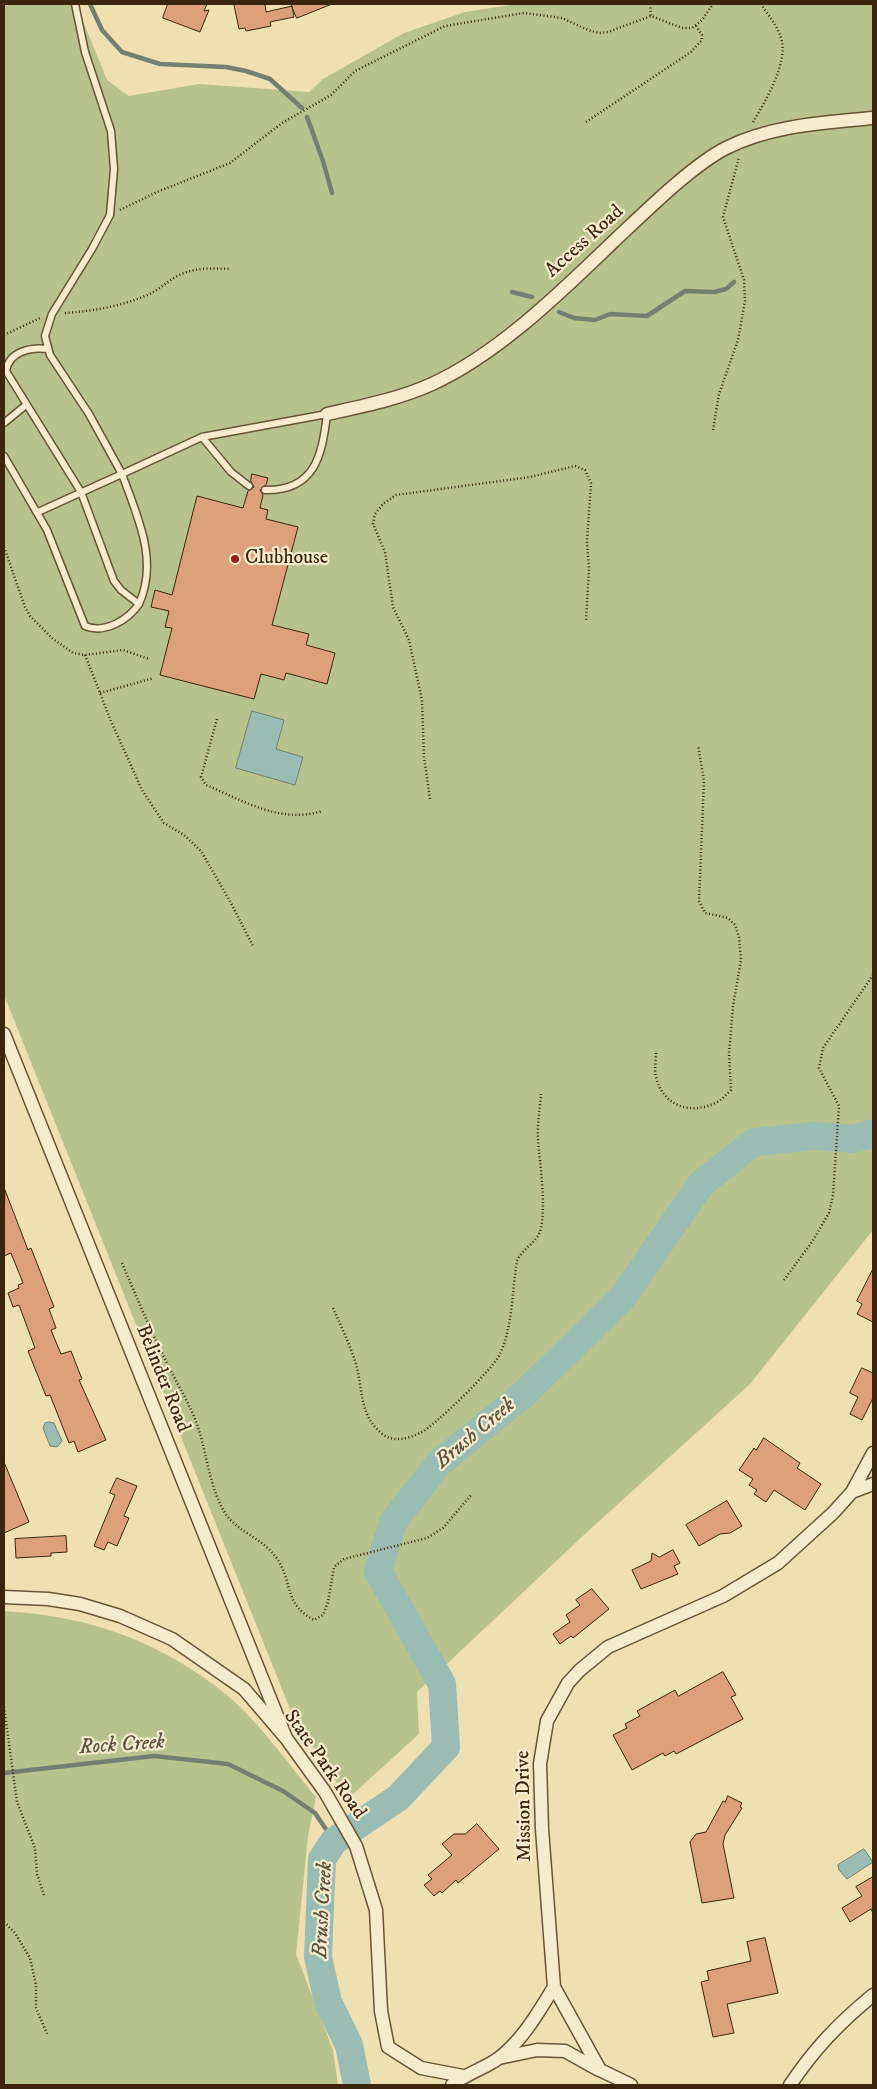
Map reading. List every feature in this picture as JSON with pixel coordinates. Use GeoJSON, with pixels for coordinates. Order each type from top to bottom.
{"type":"FeatureCollection","features":[{"type":"Feature","properties":{"kind":"street","name":"Access Road"},"geometry":{"type":"LineString","coordinates":[[327,414],[392,398],[455,373],[486,352],[573,280],[700,165],[725,149],[742,141],[782,128],[873,118]]}},
{"type":"Feature","properties":{"kind":"street","name":"Belinder Road"},"geometry":{"type":"LineString","coordinates":[[4,1034],[286,1738]]}},
{"type":"Feature","properties":{"kind":"street","name":"Mission Drive"},"geometry":{"type":"LineString","coordinates":[[611,2085],[600,2070],[554,1987],[542,1829],[540,1764],[541,1745],[554,1706],[568,1683],[593,1657],[622,1639],[722,1596],[778,1563],[803,1542],[852,1492],[873,1453]]}},
{"type":"Feature","properties":{"kind":"street"},"geometry":{"type":"LineString","coordinates":[[852,1492],[873,1484]]}},
{"type":"Feature","properties":{"kind":"street","name":"State Park Road"},"geometry":{"type":"LineString","coordinates":[[4,1597],[80,1604],[120,1616],[154,1630],[244,1689],[286,1738],[325,1792],[356,1846],[376,1910],[382,2012],[388,2047],[421,2068],[463,2076]]}},
{"type":"Feature","properties":{"kind":"street"},"geometry":{"type":"LineString","coordinates":[[500,2058],[528,2028],[554,1987]]}},
{"type":"Feature","properties":{"kind":"street"},"geometry":{"type":"LineString","coordinates":[[790,2085],[821,2043],[839,2023],[873,1995]]}},
{"type":"Feature","properties":{"kind":"street"},"geometry":{"type":"LineString","coordinates":[[452,2085],[463,2076],[500,2058],[537,2050],[565,2051],[630,2085]]}},
{"type":"Feature","properties":{"kind":"lane"},"geometry":{"type":"LineString","coordinates":[[4,456],[38,512],[84,626],[96,628],[116,624],[132,614],[139,604],[147,578],[144,537],[122,474],[89,414],[50,355],[45,336],[52,314],[110,215],[114,169],[112,131],[85,52],[75,4]]}},
{"type":"Feature","properties":{"kind":"lane"},"geometry":{"type":"LineString","coordinates":[[48,349],[27,349],[7,365],[6,371],[81,492],[114,581],[121,590],[139,604]]}},
{"type":"Feature","properties":{"kind":"lane"},"geometry":{"type":"LineString","coordinates":[[4,423],[26,405]]}},
{"type":"Feature","properties":{"kind":"lane"},"geometry":{"type":"LineString","coordinates":[[38,512],[202,437],[327,414],[324,445],[313,470],[298,484],[279,490],[265,490]]}},
{"type":"Feature","properties":{"kind":"lane"},"geometry":{"type":"LineString","coordinates":[[202,437],[231,472],[249,486]]}},
{"type":"Feature","properties":{"kind":"path"},"geometry":{"type":"LineString","coordinates":[[650,4],[651,16]]}},
{"type":"Feature","properties":{"kind":"path"},"geometry":{"type":"LineString","coordinates":[[110,215],[157,192],[230,163],[282,123],[331,95],[355,71],[445,26],[524,13],[562,18],[599,33],[608,32],[651,16],[682,28],[696,26],[714,4]]}},
{"type":"Feature","properties":{"kind":"path"},"geometry":{"type":"LineString","coordinates":[[713,430],[719,394],[744,317],[744,280],[723,218],[742,141],[768,97],[778,71],[782,52],[782,40],[779,33],[760,4]]}},
{"type":"Feature","properties":{"kind":"path"},"geometry":{"type":"LineString","coordinates":[[586,122],[691,52],[702,40],[702,35],[696,26]]}},
{"type":"Feature","properties":{"kind":"path"},"geometry":{"type":"LineString","coordinates":[[4,335],[52,314],[114,307],[146,296],[176,277],[190,271],[210,268],[231,269]]}},
{"type":"Feature","properties":{"kind":"path"},"geometry":{"type":"LineString","coordinates":[[430,799],[424,757],[422,700],[408,640],[393,608],[385,552],[374,524],[376,514],[383,504],[396,495],[422,490],[530,477],[575,466],[585,470],[591,483],[587,542],[589,569],[586,622]]}},
{"type":"Feature","properties":{"kind":"path"},"geometry":{"type":"LineString","coordinates":[[4,547],[25,607],[30,616],[63,648],[73,653],[85,655],[123,650],[149,659]]}},
{"type":"Feature","properties":{"kind":"path"},"geometry":{"type":"LineString","coordinates":[[85,655],[142,790],[164,823],[184,835],[201,851],[231,902],[253,946]]}},
{"type":"Feature","properties":{"kind":"path"},"geometry":{"type":"LineString","coordinates":[[100,693],[154,678]]}},
{"type":"Feature","properties":{"kind":"path"},"geometry":{"type":"LineString","coordinates":[[217,720],[201,777],[206,785],[262,809],[280,814],[307,815],[322,811]]}},
{"type":"Feature","properties":{"kind":"path"},"geometry":{"type":"LineString","coordinates":[[656,1053],[656,1077],[665,1094],[679,1108],[696,1109],[717,1103],[730,1090],[729,1053],[733,1006],[741,960],[735,924],[728,918],[705,913],[699,901],[704,781],[698,745]]}},
{"type":"Feature","properties":{"kind":"path"},"geometry":{"type":"LineString","coordinates":[[784,1280],[812,1242],[829,1213],[834,1183],[839,1106],[819,1068],[823,1048],[873,974]]}},
{"type":"Feature","properties":{"kind":"path"},"geometry":{"type":"LineString","coordinates":[[333,1308],[356,1364],[364,1411],[382,1434],[392,1440],[403,1439],[422,1432],[474,1387],[500,1355],[507,1330],[517,1261],[521,1252],[536,1241],[541,1228],[542,1185],[538,1137],[541,1094]]}},
{"type":"Feature","properties":{"kind":"path"},"geometry":{"type":"LineString","coordinates":[[122,1263],[165,1359],[195,1418],[215,1492],[226,1514],[244,1531],[265,1543],[279,1562],[288,1589],[301,1613],[314,1620],[323,1616],[328,1602],[334,1567],[344,1558],[427,1538],[443,1528],[472,1494]]}},
{"type":"Feature","properties":{"kind":"path"},"geometry":{"type":"LineString","coordinates":[[4,1708],[16,1792],[35,1848],[37,1874],[44,1895]]}},
{"type":"Feature","properties":{"kind":"path"},"geometry":{"type":"LineString","coordinates":[[4,1922],[15,1933],[30,1958],[36,1985],[36,2008],[48,2036]]}},
{"type":"Feature","properties":{"kind":"green space"},"geometry":{"type":"Polygon","coordinates":[[[4,4],[76,4],[107,80],[129,96],[199,84],[309,92],[323,79],[404,33],[465,12],[517,4],[873,4],[873,1230],[750,1384],[585,1534],[417,1692],[419,1734],[353,1794],[338,1784],[294,1719],[4,995],[4,4]]]}},
{"type":"Feature","properties":{"kind":"green space"},"geometry":{"type":"Polygon","coordinates":[[[4,1611],[35,1614],[95,1626],[150,1646],[177,1660],[203,1677],[240,1707],[263,1731],[316,1797],[308,1836],[296,1954],[333,2050],[338,2085],[4,2085],[4,1611]]]}},
{"type":"Feature","properties":{"kind":"water"},"geometry":{"type":"Polygon","coordinates":[[[252,711],[284,720],[276,749],[303,757],[295,785],[236,768],[252,711]]]}},
{"type":"Feature","properties":{"kind":"water"},"geometry":{"type":"Polygon","coordinates":[[[45,1423],[54,1423],[62,1441],[57,1447],[50,1446],[43,1428],[45,1423]]]}},
{"type":"Feature","properties":{"kind":"water"},"geometry":{"type":"Polygon","coordinates":[[[864,1849],[873,1862],[847,1879],[839,1870],[838,1865],[864,1849]]]}},
{"type":"Feature","properties":{"kind":"building"},"geometry":{"type":"Polygon","coordinates":[[[168,4],[207,4],[204,11],[209,10],[200,32],[163,18],[168,4]]]}},
{"type":"Feature","properties":{"kind":"building"},"geometry":{"type":"Polygon","coordinates":[[[265,4],[266,12],[292,6],[294,17],[270,22],[271,26],[246,31],[245,28],[239,29],[234,5],[265,4]]]}},
{"type":"Feature","properties":{"kind":"building"},"geometry":{"type":"Polygon","coordinates":[[[291,4],[332,4],[297,18],[291,4]]]}},
{"type":"Feature","properties":{"kind":"building","name":"Clubhouse"},"geometry":{"type":"Polygon","coordinates":[[[252,474],[268,478],[266,485],[260,490],[263,495],[260,508],[268,510],[266,519],[298,527],[272,625],[309,634],[306,645],[335,653],[327,684],[286,673],[284,680],[261,674],[254,699],[160,675],[172,628],[165,627],[169,611],[151,607],[155,590],[172,595],[197,496],[243,508],[248,491],[254,487],[251,481],[252,474]]]}},
{"type":"Feature","properties":{"kind":"building"},"geometry":{"type":"Polygon","coordinates":[[[5,1190],[28,1250],[31,1248],[54,1307],[49,1309],[56,1328],[51,1330],[61,1354],[71,1351],[82,1379],[79,1380],[106,1440],[78,1452],[74,1441],[69,1443],[50,1395],[46,1396],[28,1351],[35,1348],[19,1305],[13,1307],[8,1293],[19,1288],[18,1285],[23,1283],[11,1253],[4,1256],[5,1190]]]}},
{"type":"Feature","properties":{"kind":"building"},"geometry":{"type":"Polygon","coordinates":[[[873,1269],[873,1322],[857,1314],[862,1304],[857,1301],[873,1269]]]}},
{"type":"Feature","properties":{"kind":"building"},"geometry":{"type":"Polygon","coordinates":[[[862,1368],[873,1373],[873,1398],[862,1420],[850,1414],[858,1397],[850,1393],[862,1368]]]}},
{"type":"Feature","properties":{"kind":"building"},"geometry":{"type":"Polygon","coordinates":[[[764,1438],[800,1463],[797,1468],[821,1484],[805,1510],[774,1490],[766,1502],[754,1494],[757,1490],[749,1485],[753,1479],[739,1470],[754,1448],[756,1450],[764,1438]]]}},
{"type":"Feature","properties":{"kind":"building"},"geometry":{"type":"Polygon","coordinates":[[[4,1462],[29,1522],[4,1533],[4,1462]]]}},
{"type":"Feature","properties":{"kind":"building"},"geometry":{"type":"Polygon","coordinates":[[[117,1478],[137,1486],[124,1516],[129,1518],[117,1546],[108,1542],[104,1550],[94,1546],[115,1495],[110,1493],[117,1478]]]}},
{"type":"Feature","properties":{"kind":"building"},"geometry":{"type":"Polygon","coordinates":[[[727,1501],[742,1526],[730,1533],[720,1534],[699,1546],[686,1525],[727,1501]]]}},
{"type":"Feature","properties":{"kind":"building"},"geometry":{"type":"Polygon","coordinates":[[[66,1536],[67,1552],[51,1553],[51,1556],[16,1558],[15,1539],[66,1536]]]}},
{"type":"Feature","properties":{"kind":"building"},"geometry":{"type":"Polygon","coordinates":[[[673,1550],[680,1563],[674,1566],[678,1574],[641,1589],[632,1570],[651,1561],[652,1553],[659,1557],[673,1550]]]}},
{"type":"Feature","properties":{"kind":"building"},"geometry":{"type":"Polygon","coordinates":[[[592,1589],[609,1609],[573,1638],[571,1636],[560,1644],[553,1634],[570,1622],[566,1615],[580,1605],[576,1600],[592,1589]]]}},
{"type":"Feature","properties":{"kind":"building"},"geometry":{"type":"Polygon","coordinates":[[[723,1672],[736,1695],[731,1697],[743,1719],[676,1754],[674,1751],[665,1756],[663,1753],[632,1770],[613,1735],[627,1728],[625,1724],[640,1716],[637,1711],[675,1690],[678,1696],[723,1672]]]}},
{"type":"Feature","properties":{"kind":"building"},"geometry":{"type":"Polygon","coordinates":[[[728,1796],[742,1803],[740,1807],[742,1808],[725,1835],[723,1844],[734,1898],[702,1903],[690,1842],[696,1834],[706,1832],[723,1801],[725,1802],[728,1796]]]}},
{"type":"Feature","properties":{"kind":"building"},"geometry":{"type":"Polygon","coordinates":[[[477,1824],[499,1849],[458,1883],[456,1880],[442,1893],[440,1891],[434,1896],[424,1885],[432,1879],[428,1875],[452,1855],[442,1844],[454,1834],[465,1834],[477,1824]]]}},
{"type":"Feature","properties":{"kind":"building"},"geometry":{"type":"Polygon","coordinates":[[[873,1877],[873,1913],[871,1909],[850,1922],[842,1908],[862,1896],[856,1887],[873,1877]]]}},
{"type":"Feature","properties":{"kind":"building"},"geometry":{"type":"Polygon","coordinates":[[[765,1938],[778,1993],[727,2004],[734,2033],[713,2037],[701,1982],[709,1980],[707,1971],[751,1961],[747,1942],[765,1938]]]}},
{"type":"Feature","properties":{"kind":"waterway"},"geometry":{"type":"LineString","coordinates":[[90,4],[102,30],[122,52],[160,64],[226,67],[246,71],[270,79],[302,108]]}},
{"type":"Feature","properties":{"kind":"waterway"},"geometry":{"type":"LineString","coordinates":[[307,117],[332,193]]}},
{"type":"Feature","properties":{"kind":"waterway"},"geometry":{"type":"LineString","coordinates":[[559,312],[574,318],[595,320],[610,314],[647,316],[685,291],[714,292],[726,289],[734,282]]}},
{"type":"Feature","properties":{"kind":"waterway"},"geometry":{"type":"LineString","coordinates":[[512,292],[532,297]]}},
{"type":"Feature","properties":{"kind":"waterway","name":"Brush Creek"},"geometry":{"type":"LineString","coordinates":[[357,2085],[349,2045],[328,2002],[318,1957],[322,1859],[334,1841],[398,1798],[446,1747],[442,1684],[378,1571],[393,1522],[439,1463],[524,1394],[623,1297],[701,1184],[754,1142],[815,1136],[854,1139],[873,1133]]}},
{"type":"Feature","properties":{"kind":"waterway","name":"Rock Creek"},"geometry":{"type":"LineString","coordinates":[[4,1773],[154,1756],[228,1764],[283,1791],[315,1813],[334,1841]]}},
{"type":"Feature","properties":{"kind":"place","name":"Clubhouse"},"geometry":{"type":"Point","coordinates":[235,559]}}]}
